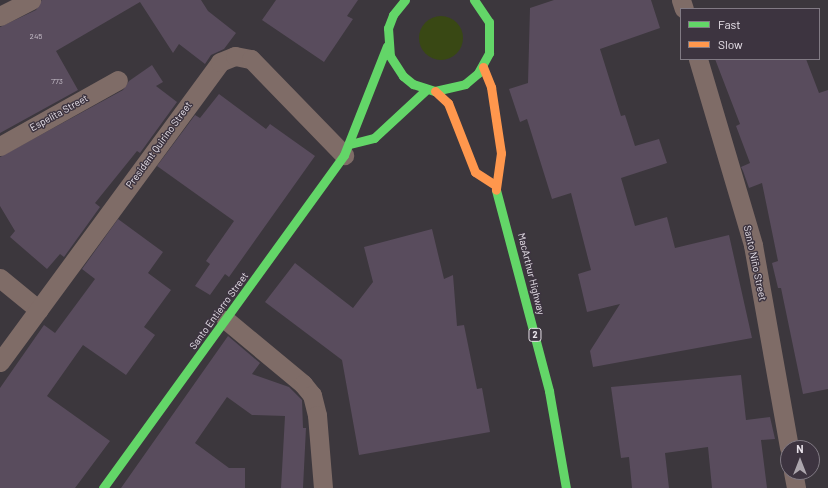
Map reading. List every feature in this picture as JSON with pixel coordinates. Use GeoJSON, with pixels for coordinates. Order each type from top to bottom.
{"type":"FeatureCollection","features":[{"type":"Feature","properties":{"kind":"main road"},"geometry":{"type":"LineString","coordinates":[[347,150],[374,138],[431,90],[455,88],[465,84],[483,67],[489,53],[491,37],[489,22],[482,8],[474,0]]}},
{"type":"Feature","properties":{"kind":"main road"},"geometry":{"type":"LineString","coordinates":[[482,8],[489,0]]}},
{"type":"Feature","properties":{"kind":"main road"},"geometry":{"type":"LineString","coordinates":[[401,2],[388,28],[387,46],[394,65],[403,76],[431,90],[448,104],[475,172],[495,185]]}},
{"type":"Feature","properties":{"kind":"main road","name":"Santo Entierro Street"},"geometry":{"type":"LineString","coordinates":[[103,488],[226,320],[347,150],[357,117],[387,46]]}},
{"type":"Feature","properties":{"kind":"main road","name":"MacArthur Highway"},"geometry":{"type":"LineString","coordinates":[[483,67],[491,87],[501,153],[495,185],[549,390],[566,488]]}},
{"type":"Feature","properties":{"kind":"street"},"geometry":{"type":"LineString","coordinates":[[0,16],[31,0]]}},
{"type":"Feature","properties":{"kind":"street","name":"President Quirino Street"},"geometry":{"type":"LineString","coordinates":[[0,362],[220,62],[235,56],[251,59],[347,150]]}},
{"type":"Feature","properties":{"kind":"street","name":"Santo Niño Street"},"geometry":{"type":"LineString","coordinates":[[698,60],[753,245],[788,440]]}},
{"type":"Feature","properties":{"kind":"street","name":"Espelita Street"},"geometry":{"type":"LineString","coordinates":[[0,146],[118,80]]}},
{"type":"Feature","properties":{"kind":"street"},"geometry":{"type":"LineString","coordinates":[[0,278],[39,310]]}},
{"type":"Feature","properties":{"kind":"street"},"geometry":{"type":"LineString","coordinates":[[226,320],[303,384],[312,395],[317,415],[323,488]]}},
{"type":"Feature","properties":{"kind":"green space"},"geometry":{"type":"Polygon","coordinates":[[[437,16],[445,16],[457,22],[463,34],[463,42],[457,54],[445,60],[437,60],[425,54],[419,42],[419,34],[425,22],[437,16]]]}},
{"type":"Feature","properties":{"kind":"building"},"geometry":{"type":"Polygon","coordinates":[[[42,0],[201,0],[208,11],[236,33],[224,49],[211,55],[205,64],[179,44],[173,53],[140,2],[56,51],[78,90],[0,133],[0,27],[36,10],[42,0]]]}},
{"type":"Feature","properties":{"kind":"building"},"geometry":{"type":"Polygon","coordinates":[[[276,0],[358,0],[347,16],[353,19],[324,62],[262,20],[276,0]]]}},
{"type":"Feature","properties":{"kind":"building"},"geometry":{"type":"Polygon","coordinates":[[[554,0],[651,0],[660,28],[600,49],[621,116],[625,115],[635,146],[659,139],[667,163],[621,178],[635,226],[667,217],[675,248],[729,235],[752,338],[593,367],[590,351],[620,304],[587,312],[578,274],[591,270],[571,193],[552,199],[527,119],[520,122],[509,89],[528,83],[530,8],[554,0]]]}},
{"type":"Feature","properties":{"kind":"building"},"geometry":{"type":"Polygon","coordinates":[[[715,60],[806,60],[819,93],[828,90],[828,389],[803,394],[781,288],[778,288],[772,263],[778,261],[762,183],[749,188],[741,167],[750,163],[736,126],[740,124],[715,60]]]}},
{"type":"Feature","properties":{"kind":"building"},"geometry":{"type":"Polygon","coordinates":[[[152,65],[163,82],[156,86],[177,102],[140,153],[137,151],[95,203],[100,207],[64,257],[60,254],[47,269],[10,237],[15,231],[0,206],[0,157],[123,90],[129,81],[152,65]]]}},
{"type":"Feature","properties":{"kind":"building"},"geometry":{"type":"Polygon","coordinates":[[[219,94],[266,129],[270,124],[315,156],[229,277],[225,274],[210,295],[195,286],[210,264],[206,261],[234,221],[157,166],[195,115],[200,118],[219,94]]]}},
{"type":"Feature","properties":{"kind":"building"},"geometry":{"type":"Polygon","coordinates":[[[118,219],[163,252],[148,273],[171,290],[144,327],[155,335],[126,375],[83,345],[47,396],[110,441],[75,488],[0,488],[0,388],[44,325],[55,333],[95,279],[82,269],[118,219]]]}},
{"type":"Feature","properties":{"kind":"building"},"geometry":{"type":"Polygon","coordinates":[[[432,229],[444,279],[453,275],[457,326],[464,325],[477,389],[482,388],[490,432],[359,455],[342,360],[265,302],[295,263],[353,308],[373,282],[364,247],[432,229]]]}},
{"type":"Feature","properties":{"kind":"building"},"geometry":{"type":"Polygon","coordinates":[[[228,336],[260,363],[252,374],[289,387],[302,400],[303,428],[306,428],[303,488],[281,488],[285,416],[252,415],[227,397],[195,443],[229,468],[245,468],[245,488],[121,488],[228,336]]]}},
{"type":"Feature","properties":{"kind":"building"},"geometry":{"type":"Polygon","coordinates":[[[741,375],[746,420],[770,417],[775,439],[761,440],[767,488],[712,488],[708,447],[665,453],[669,488],[632,488],[629,457],[621,458],[611,387],[741,375]]]}},
{"type":"Feature","properties":{"kind":"traffic: fast"},"geometry":{"type":"LineString","coordinates":[[405,0],[393,15],[388,28],[390,56],[403,76],[413,84],[435,91],[465,84],[478,73],[489,53],[489,22],[474,0]]}},
{"type":"Feature","properties":{"kind":"traffic: fast"},"geometry":{"type":"LineString","coordinates":[[103,488],[344,155],[387,46]]}},
{"type":"Feature","properties":{"kind":"traffic: fast"},"geometry":{"type":"LineString","coordinates":[[350,144],[374,138],[427,89]]}},
{"type":"Feature","properties":{"kind":"traffic: fast"},"geometry":{"type":"LineString","coordinates":[[496,190],[549,391],[566,488]]}},
{"type":"Feature","properties":{"kind":"traffic: slow"},"geometry":{"type":"LineString","coordinates":[[483,67],[491,87],[501,153],[496,190]]}},
{"type":"Feature","properties":{"kind":"traffic: slow"},"geometry":{"type":"LineString","coordinates":[[435,91],[448,103],[475,172],[495,185]]}}]}
